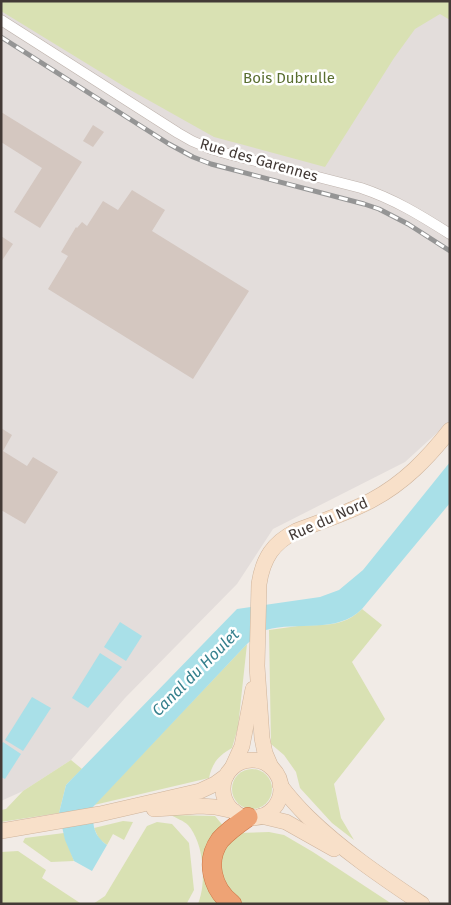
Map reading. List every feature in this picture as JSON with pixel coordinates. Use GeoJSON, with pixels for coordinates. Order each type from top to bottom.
{"type":"FeatureCollection","features":[{"type":"Feature","properties":{"kind":"highway"},"geometry":{"type":"LineString","coordinates":[[232,904],[221,893],[215,883],[212,872],[213,857],[225,835],[247,815]]}},
{"type":"Feature","properties":{"kind":"street","name":"Rue des Garennes"},"geometry":{"type":"LineString","coordinates":[[1,20],[192,141],[228,154],[379,194],[410,209],[450,234]]}},
{"type":"Feature","properties":{"kind":"street","name":"Rue du Nord"},"geometry":{"type":"LineString","coordinates":[[271,767],[267,760],[263,742],[257,666],[259,592],[261,574],[266,559],[271,550],[296,531],[356,508],[386,492],[422,463],[450,430]]}},
{"type":"Feature","properties":{"kind":"street","name":"Rue du Nord"},"geometry":{"type":"LineString","coordinates":[[229,772],[242,746],[257,666]]}},
{"type":"Feature","properties":{"kind":"street"},"geometry":{"type":"LineString","coordinates":[[1,831],[100,814],[200,791],[215,784],[239,763],[251,760],[263,762],[271,767],[278,777],[280,794],[277,803],[271,810],[247,815],[227,804],[223,785],[229,772]]}},
{"type":"Feature","properties":{"kind":"street"},"geometry":{"type":"LineString","coordinates":[[280,785],[289,797],[318,826],[361,862],[422,904]]}},
{"type":"Feature","properties":{"kind":"street"},"geometry":{"type":"LineString","coordinates":[[100,814],[200,806],[215,807],[247,815],[275,819],[292,825],[361,862]]}},
{"type":"Feature","properties":{"kind":"shaded area"},"geometry":{"type":"Polygon","coordinates":[[[1,1],[450,1],[450,421],[405,462],[273,529],[237,584],[125,698],[71,760],[23,791],[1,801],[1,1]]]}},
{"type":"Feature","properties":{"kind":"green space","name":"Bois Dubrulle"},"geometry":{"type":"Polygon","coordinates":[[[1,1],[450,1],[450,20],[440,14],[415,29],[394,58],[325,167],[214,137],[125,87],[1,11],[1,1]]]}},
{"type":"Feature","properties":{"kind":"green space"},"geometry":{"type":"Polygon","coordinates":[[[362,609],[382,625],[352,662],[385,719],[334,784],[341,818],[354,840],[332,823],[300,788],[296,772],[284,755],[271,744],[269,630],[332,624],[355,615],[362,609]]]}},
{"type":"Feature","properties":{"kind":"green space"},"geometry":{"type":"Polygon","coordinates":[[[247,644],[238,727],[232,748],[217,760],[209,778],[94,805],[247,644]]]}},
{"type":"Feature","properties":{"kind":"green space"},"geometry":{"type":"Polygon","coordinates":[[[71,760],[82,769],[66,785],[59,813],[1,822],[1,810],[6,809],[23,791],[71,760]]]}},
{"type":"Feature","properties":{"kind":"green space"},"geometry":{"type":"Polygon","coordinates":[[[256,769],[263,772],[269,778],[272,789],[271,797],[263,806],[256,809],[248,809],[241,806],[233,797],[232,785],[235,778],[244,770],[256,769]]]}},
{"type":"Feature","properties":{"kind":"green space"},"geometry":{"type":"Polygon","coordinates":[[[171,815],[215,816],[225,828],[215,839],[222,904],[198,904],[203,875],[198,842],[188,825],[171,815]]]}},
{"type":"Feature","properties":{"kind":"green space"},"geometry":{"type":"Polygon","coordinates":[[[123,821],[133,822],[124,840],[113,834],[107,845],[99,839],[94,828],[123,821]]]}},
{"type":"Feature","properties":{"kind":"green space"},"geometry":{"type":"Polygon","coordinates":[[[157,822],[172,824],[189,843],[194,890],[187,903],[93,904],[105,896],[147,826],[157,822]]]}},
{"type":"Feature","properties":{"kind":"green space"},"geometry":{"type":"Polygon","coordinates":[[[269,832],[284,835],[392,904],[244,904],[230,896],[221,885],[218,859],[236,833],[269,832]]]}},
{"type":"Feature","properties":{"kind":"green space"},"geometry":{"type":"Polygon","coordinates":[[[64,833],[74,861],[51,862],[23,842],[25,838],[64,833]]]}},
{"type":"Feature","properties":{"kind":"green space"},"geometry":{"type":"Polygon","coordinates":[[[18,851],[46,870],[42,878],[80,903],[85,904],[1,904],[1,852],[18,851]]]}},
{"type":"Feature","properties":{"kind":"water","name":"Canal du Houlet"},"geometry":{"type":"Polygon","coordinates":[[[450,462],[450,503],[362,609],[352,617],[341,622],[317,626],[278,628],[263,631],[256,636],[93,807],[94,828],[98,837],[107,845],[92,871],[74,861],[65,840],[59,813],[66,785],[237,609],[320,597],[339,590],[363,570],[450,462]]]}},
{"type":"Feature","properties":{"kind":"water"},"geometry":{"type":"Polygon","coordinates":[[[120,622],[142,636],[126,661],[104,647],[120,622]]]}},
{"type":"Feature","properties":{"kind":"water"},"geometry":{"type":"Polygon","coordinates":[[[100,653],[122,667],[88,708],[72,698],[100,653]]]}},
{"type":"Feature","properties":{"kind":"water"},"geometry":{"type":"Polygon","coordinates":[[[32,697],[51,708],[23,751],[5,740],[32,697]]]}},
{"type":"Feature","properties":{"kind":"water"},"geometry":{"type":"Polygon","coordinates":[[[3,742],[21,754],[5,779],[1,777],[1,745],[3,742]]]}},
{"type":"Feature","properties":{"kind":"building"},"geometry":{"type":"Polygon","coordinates":[[[1,112],[82,162],[40,228],[14,212],[42,168],[1,142],[1,112]]]}},
{"type":"Feature","properties":{"kind":"building"},"geometry":{"type":"Polygon","coordinates":[[[93,125],[104,132],[93,147],[83,141],[93,125]]]}},
{"type":"Feature","properties":{"kind":"building"},"geometry":{"type":"Polygon","coordinates":[[[132,190],[165,210],[152,231],[249,291],[193,379],[48,289],[68,256],[61,252],[76,227],[82,222],[87,226],[103,201],[118,210],[132,190]]]}},
{"type":"Feature","properties":{"kind":"building"},"geometry":{"type":"Polygon","coordinates":[[[1,236],[13,244],[1,262],[1,236]]]}},
{"type":"Feature","properties":{"kind":"building"},"geometry":{"type":"Polygon","coordinates":[[[1,428],[12,435],[3,451],[27,466],[33,457],[58,472],[25,524],[1,510],[1,428]]]}},
{"type":"Feature","properties":{"kind":"railway"},"geometry":{"type":"LineString","coordinates":[[1,37],[169,144],[193,157],[211,164],[379,209],[408,224],[450,251]]}}]}
